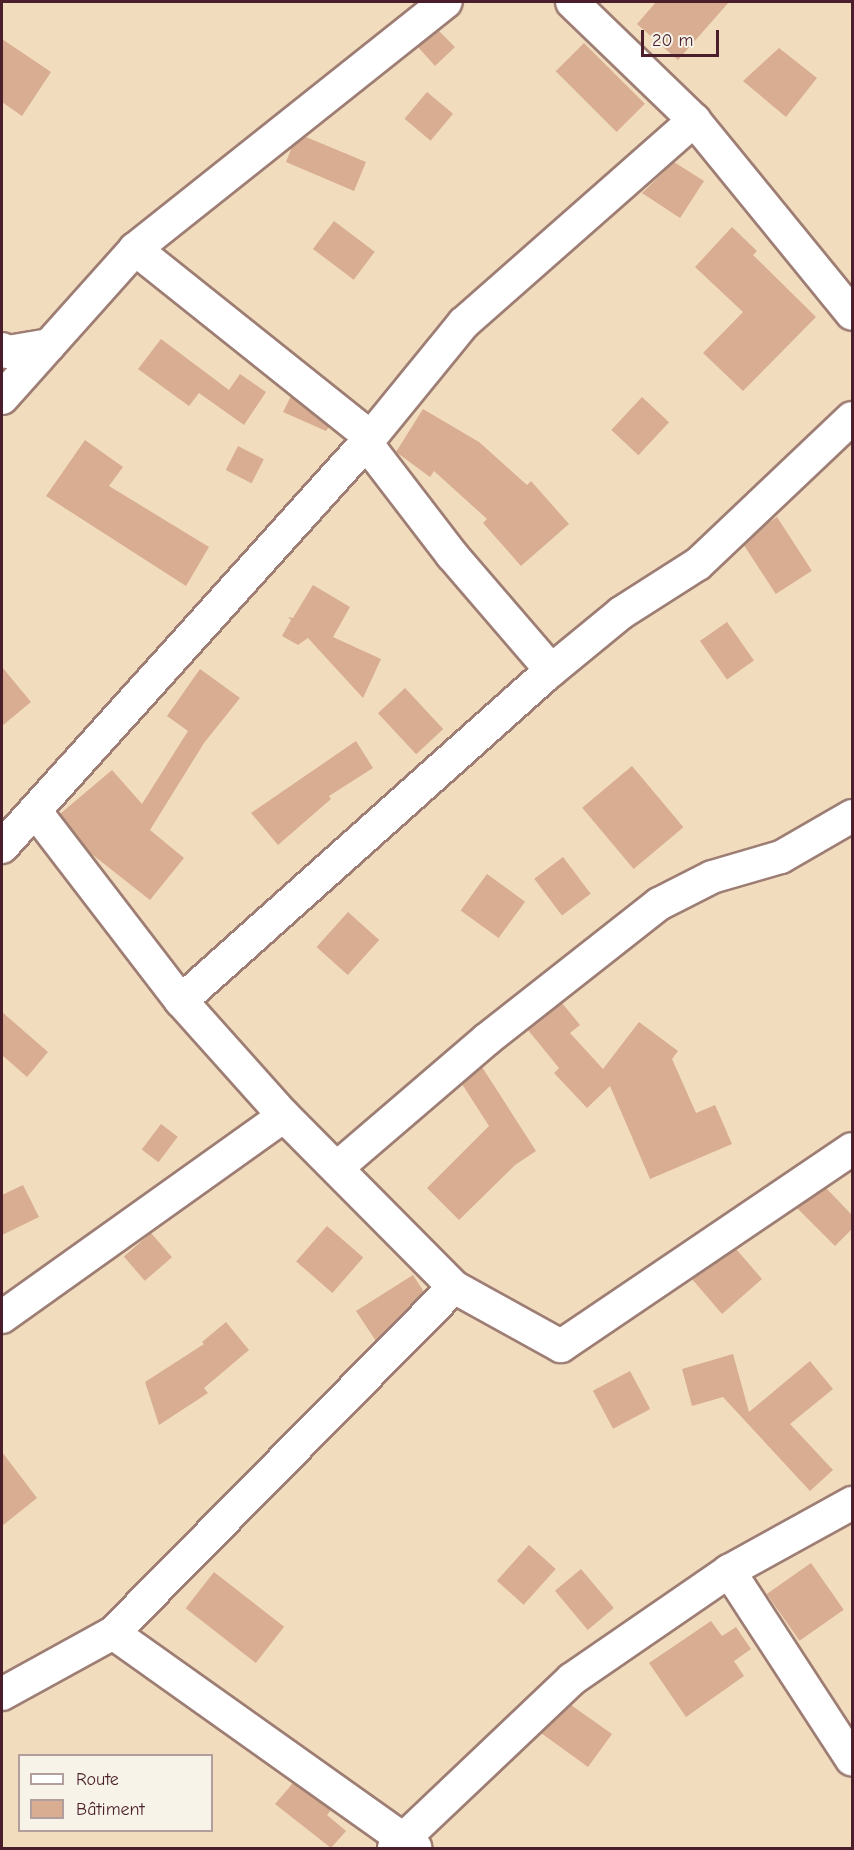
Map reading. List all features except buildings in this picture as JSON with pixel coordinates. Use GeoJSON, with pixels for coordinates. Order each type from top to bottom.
{"type":"FeatureCollection","features":[{"type":"Feature","properties":{"kind":"street"},"geometry":{"type":"LineString","coordinates":[[2,398],[135,249],[446,2]]}},
{"type":"Feature","properties":{"kind":"street"},"geometry":{"type":"LineString","coordinates":[[572,2],[694,120],[852,314]]}},
{"type":"Feature","properties":{"kind":"street"},"geometry":{"type":"LineString","coordinates":[[2,847],[366,443],[464,323],[694,120]]}},
{"type":"Feature","properties":{"kind":"street"},"geometry":{"type":"LineString","coordinates":[[135,249],[363,431],[366,443],[452,555],[551,670]]}},
{"type":"Feature","properties":{"kind":"street"},"geometry":{"type":"LineString","coordinates":[[2,349],[8,352],[49,345]]}},
{"type":"Feature","properties":{"kind":"street"},"geometry":{"type":"LineString","coordinates":[[181,1001],[551,670],[621,613],[698,564],[852,418]]}},
{"type":"Feature","properties":{"kind":"street"},"geometry":{"type":"LineString","coordinates":[[35,811],[181,1001],[284,1116],[338,1167],[454,1287],[561,1346],[852,1149]]}},
{"type":"Feature","properties":{"kind":"street"},"geometry":{"type":"LineString","coordinates":[[338,1167],[486,1040],[659,904],[712,877],[781,857],[852,816]]}},
{"type":"Feature","properties":{"kind":"street"},"geometry":{"type":"LineString","coordinates":[[2,1317],[284,1116]]}},
{"type":"Feature","properties":{"kind":"street"},"geometry":{"type":"LineString","coordinates":[[2,1695],[113,1633],[454,1287]]}},
{"type":"Feature","properties":{"kind":"street"},"geometry":{"type":"LineString","coordinates":[[113,1633],[404,1846],[572,1679],[729,1571],[852,1503]]}},
{"type":"Feature","properties":{"kind":"street"},"geometry":{"type":"LineString","coordinates":[[729,1571],[852,1760]]}}]}
